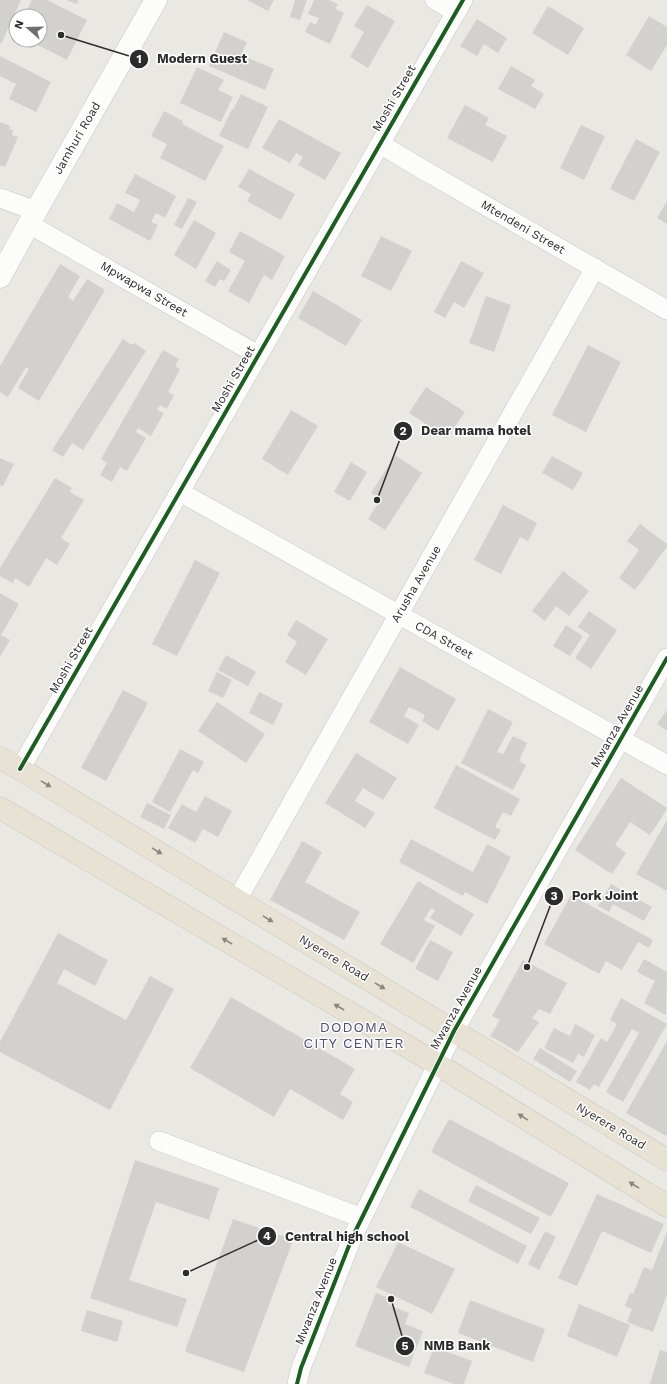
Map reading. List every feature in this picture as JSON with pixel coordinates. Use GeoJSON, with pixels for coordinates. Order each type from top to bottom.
{"type":"FeatureCollection","features":[{"type":"Feature","properties":{"kind":"highway","name":"Nyerere Road"},"geometry":{"type":"LineString","coordinates":[[0,758],[20,768],[667,1160]]}},
{"type":"Feature","properties":{"kind":"highway"},"geometry":{"type":"LineString","coordinates":[[0,808],[437,1064],[667,1206]]}},
{"type":"Feature","properties":{"kind":"main road","name":"Jamhuri Road"},"geometry":{"type":"LineString","coordinates":[[0,278],[156,0]]}},
{"type":"Feature","properties":{"kind":"street"},"geometry":{"type":"LineString","coordinates":[[435,0],[459,6]]}},
{"type":"Feature","properties":{"kind":"street","name":"Moshi Street"},"geometry":{"type":"LineString","coordinates":[[20,768],[459,6]]}},
{"type":"Feature","properties":{"kind":"street","name":"Mtendeni Street"},"geometry":{"type":"LineString","coordinates":[[380,144],[667,310]]}},
{"type":"Feature","properties":{"kind":"street","name":"Mpwapwa Street"},"geometry":{"type":"LineString","coordinates":[[0,198],[258,355]]}},
{"type":"Feature","properties":{"kind":"street","name":"Arusha Avenue"},"geometry":{"type":"LineString","coordinates":[[237,900],[595,268]]}},
{"type":"Feature","properties":{"kind":"street","name":"CDA Street"},"geometry":{"type":"LineString","coordinates":[[180,492],[667,765]]}},
{"type":"Feature","properties":{"kind":"street","name":"Mwanza Avenue"},"geometry":{"type":"LineString","coordinates":[[297,1384],[301,1368],[352,1238],[437,1064],[454,1031],[667,658]]}},
{"type":"Feature","properties":{"kind":"street"},"geometry":{"type":"LineString","coordinates":[[159,1141],[362,1218]]}},
{"type":"Feature","properties":{"kind":"building"},"geometry":{"type":"Polygon","coordinates":[[[0,0],[21,0],[17,8],[8,8],[8,29],[1,44],[0,0]]]}},
{"type":"Feature","properties":{"kind":"building"},"geometry":{"type":"Polygon","coordinates":[[[32,0],[47,0],[87,20],[67,60],[44,48],[48,48],[48,8],[28,8],[32,0]]]}},
{"type":"Feature","properties":{"kind":"building"},"geometry":{"type":"Polygon","coordinates":[[[66,0],[78,0],[77,4],[66,0]]]}},
{"type":"Feature","properties":{"kind":"building"},"geometry":{"type":"Polygon","coordinates":[[[247,0],[274,0],[268,11],[247,0]]]}},
{"type":"Feature","properties":{"kind":"building"},"geometry":{"type":"Polygon","coordinates":[[[295,0],[307,0],[300,20],[290,17],[295,0]]]}},
{"type":"Feature","properties":{"kind":"building"},"geometry":{"type":"Polygon","coordinates":[[[314,0],[329,0],[338,4],[335,9],[344,13],[330,44],[305,32],[310,22],[316,25],[319,18],[308,14],[314,0]]]}},
{"type":"Feature","properties":{"kind":"building"},"geometry":{"type":"Polygon","coordinates":[[[367,5],[395,21],[368,68],[350,57],[364,32],[354,26],[367,5]]]}},
{"type":"Feature","properties":{"kind":"building"},"geometry":{"type":"Polygon","coordinates":[[[548,6],[584,28],[568,55],[532,33],[548,6]]]}},
{"type":"Feature","properties":{"kind":"building"},"geometry":{"type":"Polygon","coordinates":[[[649,16],[667,27],[667,45],[651,71],[626,55],[649,16]]]}},
{"type":"Feature","properties":{"kind":"building"},"geometry":{"type":"Polygon","coordinates":[[[477,19],[507,38],[498,53],[484,44],[477,56],[460,46],[477,19]]]}},
{"type":"Feature","properties":{"kind":"building"},"geometry":{"type":"Polygon","coordinates":[[[224,32],[247,42],[241,55],[274,69],[265,90],[209,66],[224,32]]]}},
{"type":"Feature","properties":{"kind":"building"},"geometry":{"type":"Polygon","coordinates":[[[0,56],[51,82],[36,112],[9,99],[16,84],[0,76],[0,56]]]}},
{"type":"Feature","properties":{"kind":"building"},"geometry":{"type":"Polygon","coordinates":[[[511,66],[535,80],[531,86],[544,94],[535,109],[498,89],[511,66]]]}},
{"type":"Feature","properties":{"kind":"building"},"geometry":{"type":"Polygon","coordinates":[[[197,67],[224,80],[218,90],[233,97],[221,122],[180,103],[197,67]]]}},
{"type":"Feature","properties":{"kind":"building"},"geometry":{"type":"Polygon","coordinates":[[[241,94],[268,107],[248,149],[219,136],[241,94]]]}},
{"type":"Feature","properties":{"kind":"building"},"geometry":{"type":"Polygon","coordinates":[[[465,105],[489,118],[485,125],[507,136],[493,162],[447,138],[465,105]]]}},
{"type":"Feature","properties":{"kind":"building"},"geometry":{"type":"Polygon","coordinates":[[[164,111],[183,121],[182,124],[224,146],[205,181],[160,158],[167,144],[151,136],[164,111]]]}},
{"type":"Feature","properties":{"kind":"building"},"geometry":{"type":"Polygon","coordinates":[[[279,119],[341,153],[325,180],[298,165],[303,157],[296,153],[290,163],[262,148],[279,119]]]}},
{"type":"Feature","properties":{"kind":"building"},"geometry":{"type":"Polygon","coordinates":[[[0,122],[10,126],[9,129],[13,130],[12,135],[18,137],[5,167],[0,165],[0,122]]]}},
{"type":"Feature","properties":{"kind":"building"},"geometry":{"type":"Polygon","coordinates":[[[581,125],[605,136],[584,180],[560,168],[581,125]]]}},
{"type":"Feature","properties":{"kind":"building"},"geometry":{"type":"Polygon","coordinates":[[[636,139],[660,152],[634,201],[610,189],[636,139]]]}},
{"type":"Feature","properties":{"kind":"building"},"geometry":{"type":"Polygon","coordinates":[[[249,169],[295,194],[281,220],[247,201],[251,194],[238,187],[249,169]]]}},
{"type":"Feature","properties":{"kind":"building"},"geometry":{"type":"Polygon","coordinates":[[[135,174],[176,196],[165,218],[156,213],[151,222],[158,225],[150,241],[109,219],[117,203],[134,212],[140,200],[125,193],[135,174]]]}},
{"type":"Feature","properties":{"kind":"building"},"geometry":{"type":"Polygon","coordinates":[[[188,198],[197,202],[182,229],[174,225],[188,198]]]}},
{"type":"Feature","properties":{"kind":"building"},"geometry":{"type":"Polygon","coordinates":[[[667,201],[667,224],[657,218],[667,201]]]}},
{"type":"Feature","properties":{"kind":"building"},"geometry":{"type":"Polygon","coordinates":[[[194,220],[216,233],[196,269],[174,255],[194,220]]]}},
{"type":"Feature","properties":{"kind":"building"},"geometry":{"type":"Polygon","coordinates":[[[240,231],[285,256],[272,280],[264,275],[249,303],[228,291],[245,261],[229,252],[240,231]]]}},
{"type":"Feature","properties":{"kind":"building"},"geometry":{"type":"Polygon","coordinates":[[[381,236],[412,251],[391,291],[361,276],[381,236]]]}},
{"type":"Feature","properties":{"kind":"building"},"geometry":{"type":"Polygon","coordinates":[[[217,261],[231,270],[224,281],[220,279],[215,287],[205,281],[217,261]]]}},
{"type":"Feature","properties":{"kind":"building"},"geometry":{"type":"Polygon","coordinates":[[[461,261],[484,273],[464,308],[454,302],[445,318],[434,312],[461,261]]]}},
{"type":"Feature","properties":{"kind":"building"},"geometry":{"type":"Polygon","coordinates":[[[60,264],[80,276],[68,297],[73,301],[87,279],[105,290],[39,401],[18,388],[29,369],[26,367],[8,397],[0,392],[0,366],[60,264]]]}},
{"type":"Feature","properties":{"kind":"building"},"geometry":{"type":"Polygon","coordinates":[[[313,291],[362,320],[346,346],[298,318],[313,291]]]}},
{"type":"Feature","properties":{"kind":"building"},"geometry":{"type":"Polygon","coordinates":[[[486,296],[511,305],[494,352],[469,343],[486,296]]]}},
{"type":"Feature","properties":{"kind":"building"},"geometry":{"type":"Polygon","coordinates":[[[123,339],[132,345],[134,343],[146,351],[83,450],[72,443],[63,457],[52,450],[123,339]]]}},
{"type":"Feature","properties":{"kind":"building"},"geometry":{"type":"Polygon","coordinates":[[[588,345],[621,362],[586,432],[552,415],[588,345]]]}},
{"type":"Feature","properties":{"kind":"building"},"geometry":{"type":"Polygon","coordinates":[[[163,350],[179,359],[175,366],[180,369],[168,392],[174,395],[167,409],[160,405],[157,410],[164,413],[151,436],[138,428],[136,432],[146,438],[127,471],[120,467],[112,482],[100,475],[107,463],[101,459],[163,350]]]}},
{"type":"Feature","properties":{"kind":"building"},"geometry":{"type":"Polygon","coordinates":[[[426,387],[465,412],[447,438],[409,413],[426,387]]]}},
{"type":"Feature","properties":{"kind":"building"},"geometry":{"type":"Polygon","coordinates":[[[291,410],[318,426],[288,475],[262,459],[291,410]]]}},
{"type":"Feature","properties":{"kind":"building"},"geometry":{"type":"Polygon","coordinates":[[[395,455],[422,473],[385,530],[368,519],[381,499],[371,493],[395,455]]]}},
{"type":"Feature","properties":{"kind":"building"},"geometry":{"type":"Polygon","coordinates":[[[552,456],[583,473],[573,490],[542,473],[552,456]]]}},
{"type":"Feature","properties":{"kind":"building"},"geometry":{"type":"Polygon","coordinates":[[[0,458],[14,464],[3,486],[0,485],[0,458]]]}},
{"type":"Feature","properties":{"kind":"building"},"geometry":{"type":"Polygon","coordinates":[[[351,462],[367,472],[350,501],[334,492],[351,462]]]}},
{"type":"Feature","properties":{"kind":"building"},"geometry":{"type":"Polygon","coordinates":[[[55,478],[72,488],[70,492],[84,500],[61,538],[70,544],[57,565],[46,558],[29,587],[15,578],[13,583],[0,576],[0,568],[55,478]]]}},
{"type":"Feature","properties":{"kind":"building"},"geometry":{"type":"Polygon","coordinates":[[[503,505],[537,523],[528,541],[520,537],[501,574],[474,560],[503,505]]]}},
{"type":"Feature","properties":{"kind":"building"},"geometry":{"type":"Polygon","coordinates":[[[640,524],[667,544],[667,547],[635,590],[619,578],[639,550],[627,541],[640,524]]]}},
{"type":"Feature","properties":{"kind":"building"},"geometry":{"type":"Polygon","coordinates":[[[195,560],[220,573],[177,656],[152,644],[195,560]]]}},
{"type":"Feature","properties":{"kind":"building"},"geometry":{"type":"Polygon","coordinates":[[[563,571],[589,591],[569,616],[556,606],[545,621],[532,611],[563,571]]]}},
{"type":"Feature","properties":{"kind":"building"},"geometry":{"type":"Polygon","coordinates":[[[0,593],[19,604],[1,635],[10,640],[0,657],[0,593]]]}},
{"type":"Feature","properties":{"kind":"building"},"geometry":{"type":"Polygon","coordinates":[[[589,611],[617,630],[591,669],[575,658],[590,635],[578,627],[589,611]]]}},
{"type":"Feature","properties":{"kind":"building"},"geometry":{"type":"Polygon","coordinates":[[[296,620],[328,639],[306,675],[285,662],[297,642],[287,635],[296,620]]]}},
{"type":"Feature","properties":{"kind":"building"},"geometry":{"type":"Polygon","coordinates":[[[566,625],[583,636],[570,656],[553,646],[566,625]]]}},
{"type":"Feature","properties":{"kind":"building"},"geometry":{"type":"Polygon","coordinates":[[[226,655],[256,672],[248,686],[218,670],[226,655]]]}},
{"type":"Feature","properties":{"kind":"building"},"geometry":{"type":"Polygon","coordinates":[[[400,667],[456,699],[438,731],[422,721],[425,715],[409,707],[404,716],[419,725],[408,744],[369,722],[400,667]]]}},
{"type":"Feature","properties":{"kind":"building"},"geometry":{"type":"Polygon","coordinates":[[[217,672],[232,680],[223,698],[208,691],[217,672]]]}},
{"type":"Feature","properties":{"kind":"building"},"geometry":{"type":"Polygon","coordinates":[[[123,690],[148,703],[106,781],[81,768],[123,690]]]}},
{"type":"Feature","properties":{"kind":"building"},"geometry":{"type":"Polygon","coordinates":[[[259,692],[283,704],[273,725],[249,713],[259,692]]]}},
{"type":"Feature","properties":{"kind":"building"},"geometry":{"type":"Polygon","coordinates":[[[217,702],[265,734],[246,763],[198,731],[217,702]]]}},
{"type":"Feature","properties":{"kind":"building"},"geometry":{"type":"Polygon","coordinates":[[[488,709],[513,722],[497,752],[503,754],[513,736],[527,743],[519,761],[526,765],[513,790],[461,763],[488,709]]]}},
{"type":"Feature","properties":{"kind":"building"},"geometry":{"type":"Polygon","coordinates":[[[667,710],[667,731],[657,724],[667,710]]]}},
{"type":"Feature","properties":{"kind":"building"},"geometry":{"type":"Polygon","coordinates":[[[180,749],[204,762],[198,773],[193,770],[170,812],[152,802],[180,749]]]}},
{"type":"Feature","properties":{"kind":"building"},"geometry":{"type":"Polygon","coordinates":[[[356,753],[397,778],[383,800],[363,788],[355,801],[375,813],[365,828],[325,803],[356,753]]]}},
{"type":"Feature","properties":{"kind":"building"},"geometry":{"type":"Polygon","coordinates":[[[456,765],[520,799],[511,816],[503,812],[495,827],[501,830],[495,840],[434,808],[456,765]]]}},
{"type":"Feature","properties":{"kind":"building"},"geometry":{"type":"Polygon","coordinates":[[[621,778],[667,809],[650,835],[630,822],[615,845],[626,853],[612,874],[575,850],[621,778]]]}},
{"type":"Feature","properties":{"kind":"building"},"geometry":{"type":"Polygon","coordinates":[[[205,796],[232,811],[218,837],[203,829],[195,843],[168,828],[182,804],[196,812],[205,796]]]}},
{"type":"Feature","properties":{"kind":"building"},"geometry":{"type":"Polygon","coordinates":[[[147,803],[171,815],[164,829],[140,817],[147,803]]]}},
{"type":"Feature","properties":{"kind":"building"},"geometry":{"type":"Polygon","coordinates":[[[667,820],[667,891],[636,874],[667,820]]]}},
{"type":"Feature","properties":{"kind":"building"},"geometry":{"type":"Polygon","coordinates":[[[411,839],[473,872],[487,844],[511,857],[487,904],[465,892],[463,896],[399,862],[411,839]]]}},
{"type":"Feature","properties":{"kind":"building"},"geometry":{"type":"Polygon","coordinates":[[[302,841],[322,852],[305,882],[360,912],[344,940],[270,900],[302,841]]]}},
{"type":"Feature","properties":{"kind":"building"},"geometry":{"type":"Polygon","coordinates":[[[418,881],[474,914],[461,936],[430,918],[435,910],[431,908],[424,920],[435,926],[413,963],[380,944],[418,881]]]}},
{"type":"Feature","properties":{"kind":"building"},"geometry":{"type":"Polygon","coordinates":[[[611,884],[652,907],[644,921],[613,904],[609,912],[598,906],[611,884]]]}},
{"type":"Feature","properties":{"kind":"building"},"geometry":{"type":"Polygon","coordinates":[[[571,895],[653,940],[649,948],[638,942],[622,970],[606,961],[599,974],[544,944],[571,895]]]}},
{"type":"Feature","properties":{"kind":"building"},"geometry":{"type":"Polygon","coordinates":[[[58,933],[108,960],[95,986],[64,969],[57,983],[126,1020],[150,976],[174,989],[110,1110],[0,1052],[0,1042],[58,933]]]}},
{"type":"Feature","properties":{"kind":"building"},"geometry":{"type":"Polygon","coordinates":[[[430,940],[453,952],[438,981],[415,969],[430,940]]]}},
{"type":"Feature","properties":{"kind":"building"},"geometry":{"type":"Polygon","coordinates":[[[644,959],[667,972],[666,1015],[644,1003],[655,981],[637,972],[644,959]]]}},
{"type":"Feature","properties":{"kind":"building"},"geometry":{"type":"Polygon","coordinates":[[[523,960],[567,983],[550,1014],[539,1009],[532,1018],[539,1022],[518,1052],[490,1036],[500,1020],[492,1016],[523,960]]]}},
{"type":"Feature","properties":{"kind":"building"},"geometry":{"type":"Polygon","coordinates":[[[231,997],[355,1069],[340,1094],[353,1102],[343,1120],[290,1089],[274,1117],[190,1068],[231,997]]]}},
{"type":"Feature","properties":{"kind":"building"},"geometry":{"type":"Polygon","coordinates":[[[621,998],[667,1024],[623,1102],[606,1092],[639,1033],[632,1029],[599,1087],[594,1084],[590,1090],[576,1082],[601,1038],[607,1042],[617,1024],[610,1020],[621,998]]]}},
{"type":"Feature","properties":{"kind":"building"},"geometry":{"type":"Polygon","coordinates":[[[575,1024],[595,1035],[584,1057],[578,1054],[573,1063],[544,1048],[554,1028],[570,1036],[575,1024]]]}},
{"type":"Feature","properties":{"kind":"building"},"geometry":{"type":"Polygon","coordinates":[[[667,1041],[667,1134],[666,1136],[626,1113],[667,1041]]]}},
{"type":"Feature","properties":{"kind":"building"},"geometry":{"type":"Polygon","coordinates":[[[540,1048],[577,1071],[570,1082],[533,1059],[540,1048]]]}},
{"type":"Feature","properties":{"kind":"building"},"geometry":{"type":"Polygon","coordinates":[[[449,1119],[569,1183],[551,1217],[431,1152],[449,1119]]]}},
{"type":"Feature","properties":{"kind":"building"},"geometry":{"type":"Polygon","coordinates":[[[135,1160],[219,1188],[209,1220],[156,1202],[129,1280],[187,1299],[177,1327],[90,1298],[135,1160]]]}},
{"type":"Feature","properties":{"kind":"building"},"geometry":{"type":"Polygon","coordinates":[[[476,1185],[540,1218],[531,1234],[468,1201],[476,1185]]]}},
{"type":"Feature","properties":{"kind":"building"},"geometry":{"type":"Polygon","coordinates":[[[419,1189],[527,1246],[518,1264],[410,1207],[419,1189]]]}},
{"type":"Feature","properties":{"kind":"building"},"geometry":{"type":"Polygon","coordinates":[[[597,1194],[664,1224],[651,1253],[602,1231],[577,1286],[558,1278],[597,1194]]]}},
{"type":"Feature","properties":{"kind":"building"},"geometry":{"type":"Polygon","coordinates":[[[233,1219],[291,1239],[290,1242],[292,1243],[244,1372],[186,1352],[186,1348],[233,1219]]]}},
{"type":"Feature","properties":{"kind":"building"},"geometry":{"type":"Polygon","coordinates":[[[545,1231],[556,1237],[539,1270],[528,1264],[545,1231]]]}},
{"type":"Feature","properties":{"kind":"building"},"geometry":{"type":"Polygon","coordinates":[[[667,1232],[667,1294],[653,1332],[627,1322],[632,1309],[625,1306],[630,1293],[633,1294],[644,1267],[652,1270],[667,1232]]]}},
{"type":"Feature","properties":{"kind":"building"},"geometry":{"type":"Polygon","coordinates":[[[398,1242],[455,1269],[432,1314],[376,1287],[398,1242]]]}},
{"type":"Feature","properties":{"kind":"building"},"geometry":{"type":"Polygon","coordinates":[[[376,1293],[392,1299],[389,1305],[409,1313],[405,1324],[423,1331],[409,1367],[355,1346],[376,1293]]]}},
{"type":"Feature","properties":{"kind":"building"},"geometry":{"type":"Polygon","coordinates":[[[470,1300],[545,1329],[533,1362],[458,1333],[470,1300]]]}},
{"type":"Feature","properties":{"kind":"building"},"geometry":{"type":"Polygon","coordinates":[[[579,1304],[630,1325],[617,1357],[567,1336],[579,1304]]]}},
{"type":"Feature","properties":{"kind":"building"},"geometry":{"type":"Polygon","coordinates":[[[87,1310],[123,1321],[117,1342],[81,1331],[87,1310]]]}},
{"type":"Feature","properties":{"kind":"building"},"geometry":{"type":"Polygon","coordinates":[[[434,1347],[472,1361],[464,1384],[454,1384],[424,1373],[434,1347]]]}},
{"type":"Feature","properties":{"kind":"building"},"geometry":{"type":"Polygon","coordinates":[[[660,1350],[667,1352],[667,1384],[650,1384],[660,1350]]]}},
{"type":"Feature","properties":{"kind":"cycle path"},"geometry":{"type":"LineString","coordinates":[[20,769],[463,0]]}},
{"type":"Feature","properties":{"kind":"cycle path"},"geometry":{"type":"LineString","coordinates":[[297,1384],[301,1368],[352,1238],[454,1031],[667,658]]}},
{"type":"Feature","properties":{"kind":"place","name":"Modern Guest"},"geometry":{"type":"Point","coordinates":[61,35]}},
{"type":"Feature","properties":{"kind":"place","name":"Dear mama hotel"},"geometry":{"type":"Point","coordinates":[377,500]}},
{"type":"Feature","properties":{"kind":"place","name":"Pork Joint"},"geometry":{"type":"Point","coordinates":[527,967]}},
{"type":"Feature","properties":{"kind":"place","name":"Central high school"},"geometry":{"type":"Point","coordinates":[186,1273]}},
{"type":"Feature","properties":{"kind":"place","name":"NMB Bank"},"geometry":{"type":"Point","coordinates":[391,1299]}},
{"type":"Feature","properties":{"kind":"district","name":"DODOMA CITY CENTER"},"geometry":{"type":"Point","coordinates":[354,1036]}}]}
